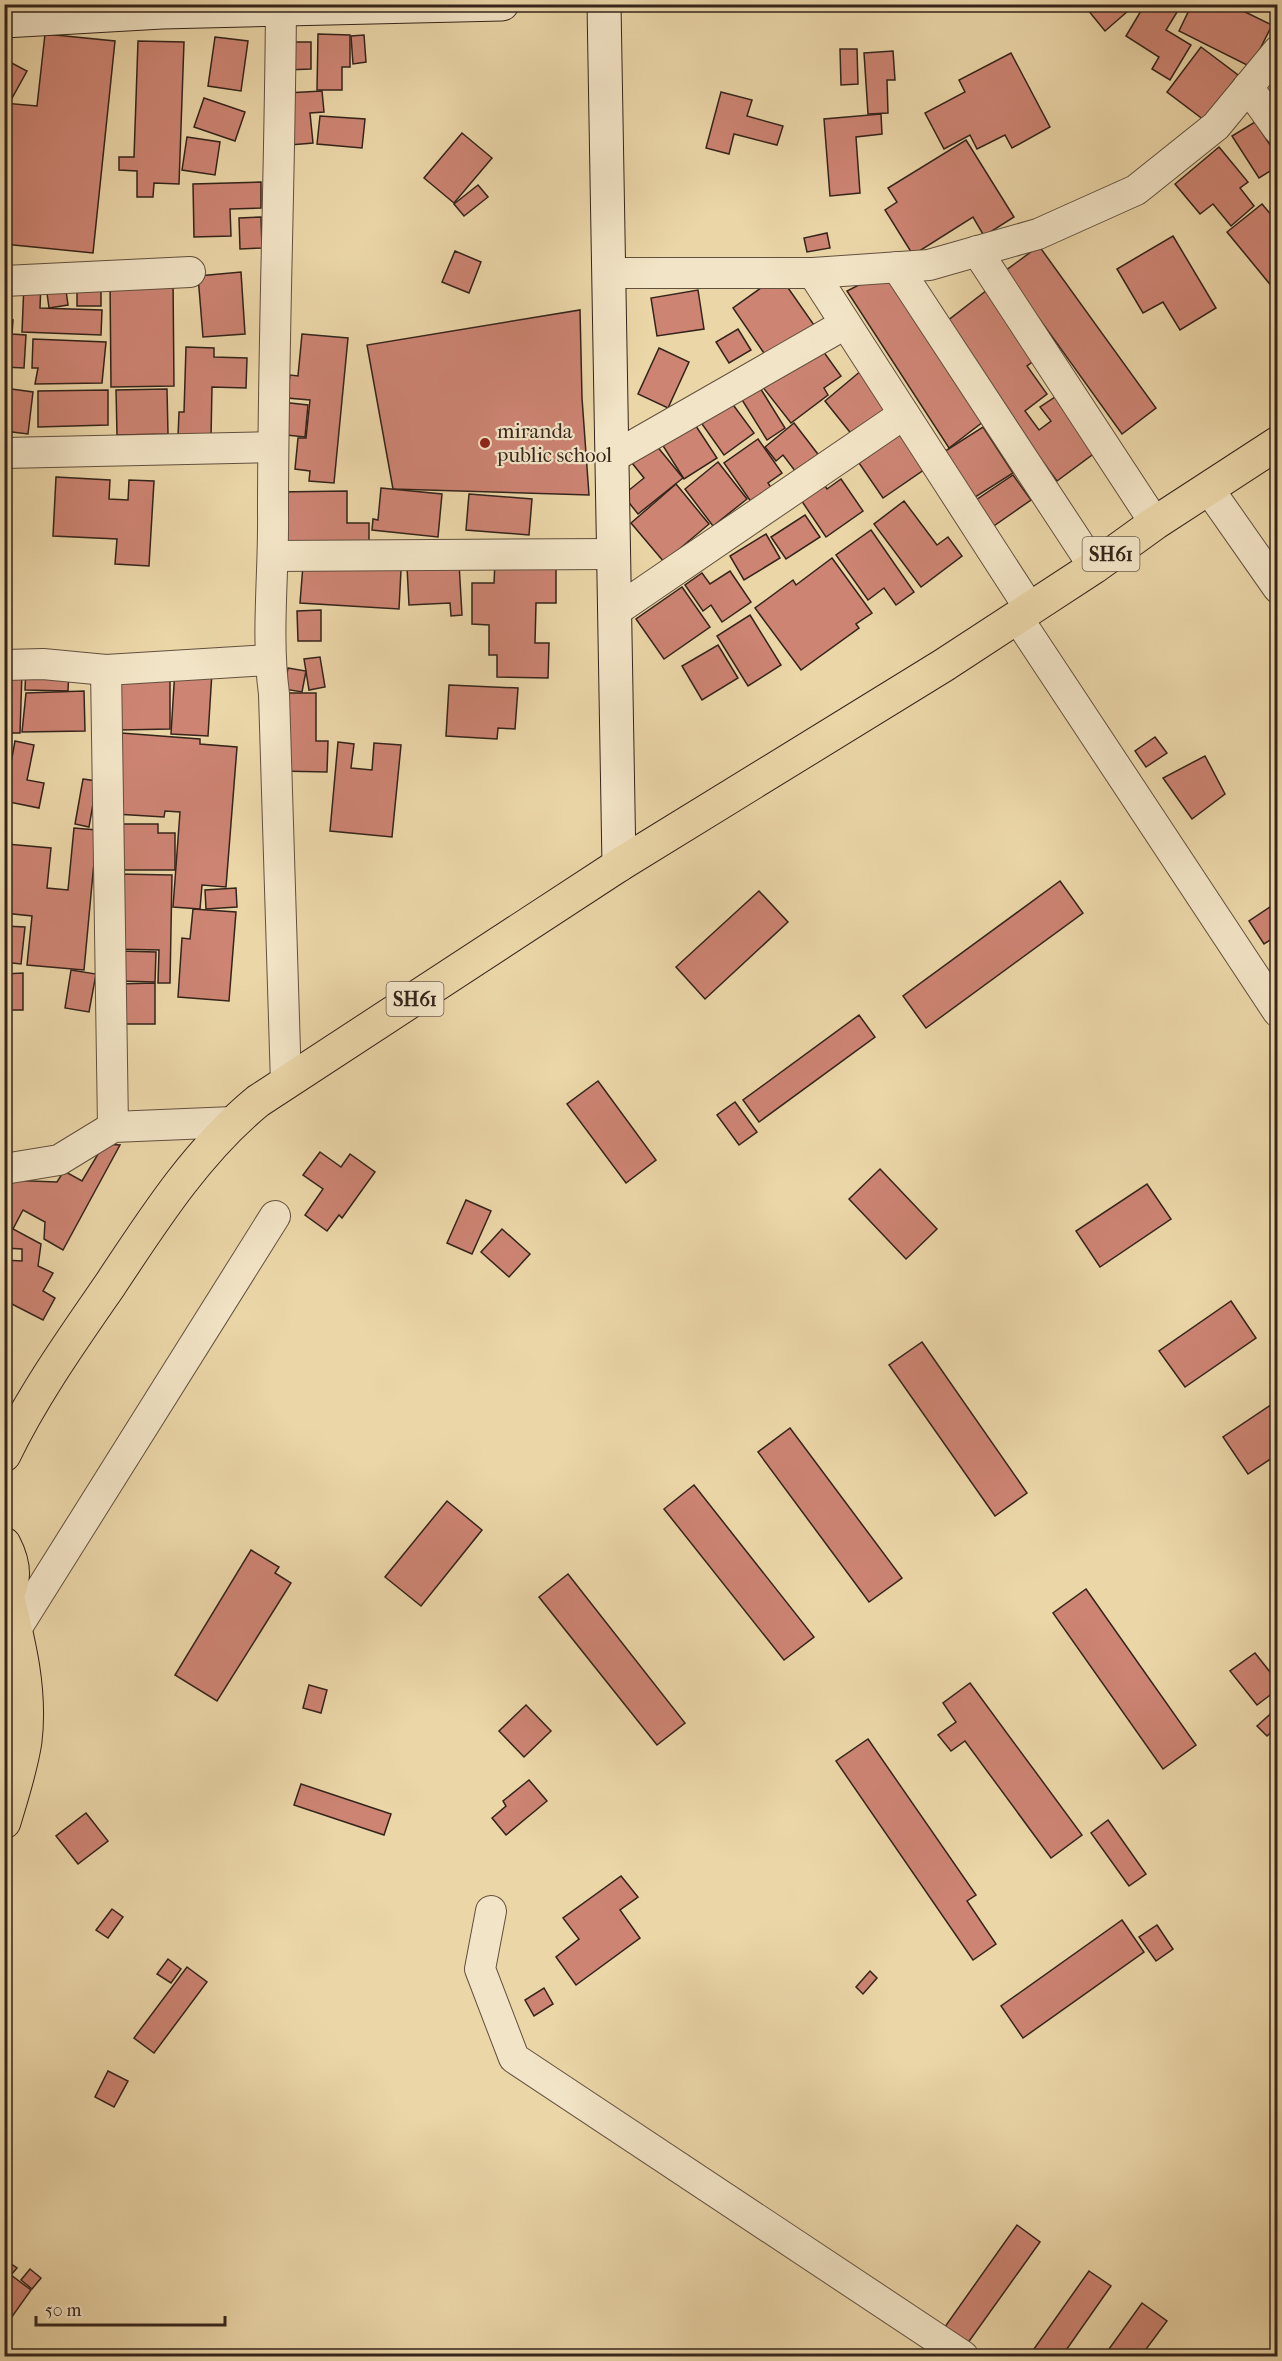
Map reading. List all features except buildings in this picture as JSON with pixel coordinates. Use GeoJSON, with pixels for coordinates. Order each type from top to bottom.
{"type":"FeatureCollection","features":[{"type":"Feature","properties":{"kind":"main road","name":"SH61"},"geometry":{"type":"LineString","coordinates":[[4,1455],[18,1427],[70,1343],[139,1241],[204,1154],[233,1122],[258,1101],[619,865],[1024,613],[1155,523],[1278,443]]}},
{"type":"Feature","properties":{"kind":"main road"},"geometry":{"type":"LineString","coordinates":[[4,1544],[11,1556],[14,1569],[12,1583],[6,1597],[22,1656],[26,1694],[25,1740],[17,1779],[4,1822]]}},
{"type":"Feature","properties":{"kind":"street"},"geometry":{"type":"LineString","coordinates":[[4,21],[281,7],[502,4]]}},
{"type":"Feature","properties":{"kind":"street"},"geometry":{"type":"LineString","coordinates":[[604,4],[619,865]]}},
{"type":"Feature","properties":{"kind":"street"},"geometry":{"type":"LineString","coordinates":[[281,7],[273,447],[274,556],[269,660],[274,694],[286,1084]]}},
{"type":"Feature","properties":{"kind":"street"},"geometry":{"type":"LineString","coordinates":[[608,273],[813,273],[930,265],[1038,234],[1136,190],[1216,126],[1278,51]]}},
{"type":"Feature","properties":{"kind":"street"},"geometry":{"type":"LineString","coordinates":[[1248,87],[1278,129]]}},
{"type":"Feature","properties":{"kind":"street"},"geometry":{"type":"LineString","coordinates":[[977,251],[1155,523]]}},
{"type":"Feature","properties":{"kind":"street"},"geometry":{"type":"LineString","coordinates":[[897,267],[1094,567]]}},
{"type":"Feature","properties":{"kind":"street"},"geometry":{"type":"LineString","coordinates":[[4,281],[190,272]]}},
{"type":"Feature","properties":{"kind":"street"},"geometry":{"type":"LineString","coordinates":[[813,273],[904,414],[1024,613],[1278,1012]]}},
{"type":"Feature","properties":{"kind":"street"},"geometry":{"type":"LineString","coordinates":[[613,456],[845,324]]}},
{"type":"Feature","properties":{"kind":"street"},"geometry":{"type":"LineString","coordinates":[[614,612],[904,414]]}},
{"type":"Feature","properties":{"kind":"street"},"geometry":{"type":"LineString","coordinates":[[4,453],[273,447]]}},
{"type":"Feature","properties":{"kind":"street"},"geometry":{"type":"LineString","coordinates":[[1208,488],[1278,588]]}},
{"type":"Feature","properties":{"kind":"street"},"geometry":{"type":"LineString","coordinates":[[274,556],[613,554]]}},
{"type":"Feature","properties":{"kind":"street"},"geometry":{"type":"LineString","coordinates":[[4,665],[43,664],[106,670],[269,660]]}},
{"type":"Feature","properties":{"kind":"street"},"geometry":{"type":"LineString","coordinates":[[106,670],[113,1127]]}},
{"type":"Feature","properties":{"kind":"street"},"geometry":{"type":"LineString","coordinates":[[4,1169],[59,1160],[113,1127],[233,1122]]}},
{"type":"Feature","properties":{"kind":"street"},"geometry":{"type":"LineString","coordinates":[[16,1629],[275,1216]]}},
{"type":"Feature","properties":{"kind":"street"},"geometry":{"type":"LineString","coordinates":[[491,1911],[480,1969],[514,2058],[963,2356]]}},
{"type":"Feature","properties":{"kind":"green space"},"geometry":{"type":"Polygon","coordinates":[[[4,1646],[16,1750],[4,1819],[4,1646]]]}},
{"type":"Feature","properties":{"kind":"place","name":"miranda public school"},"geometry":{"type":"Point","coordinates":[485,443]}}]}
